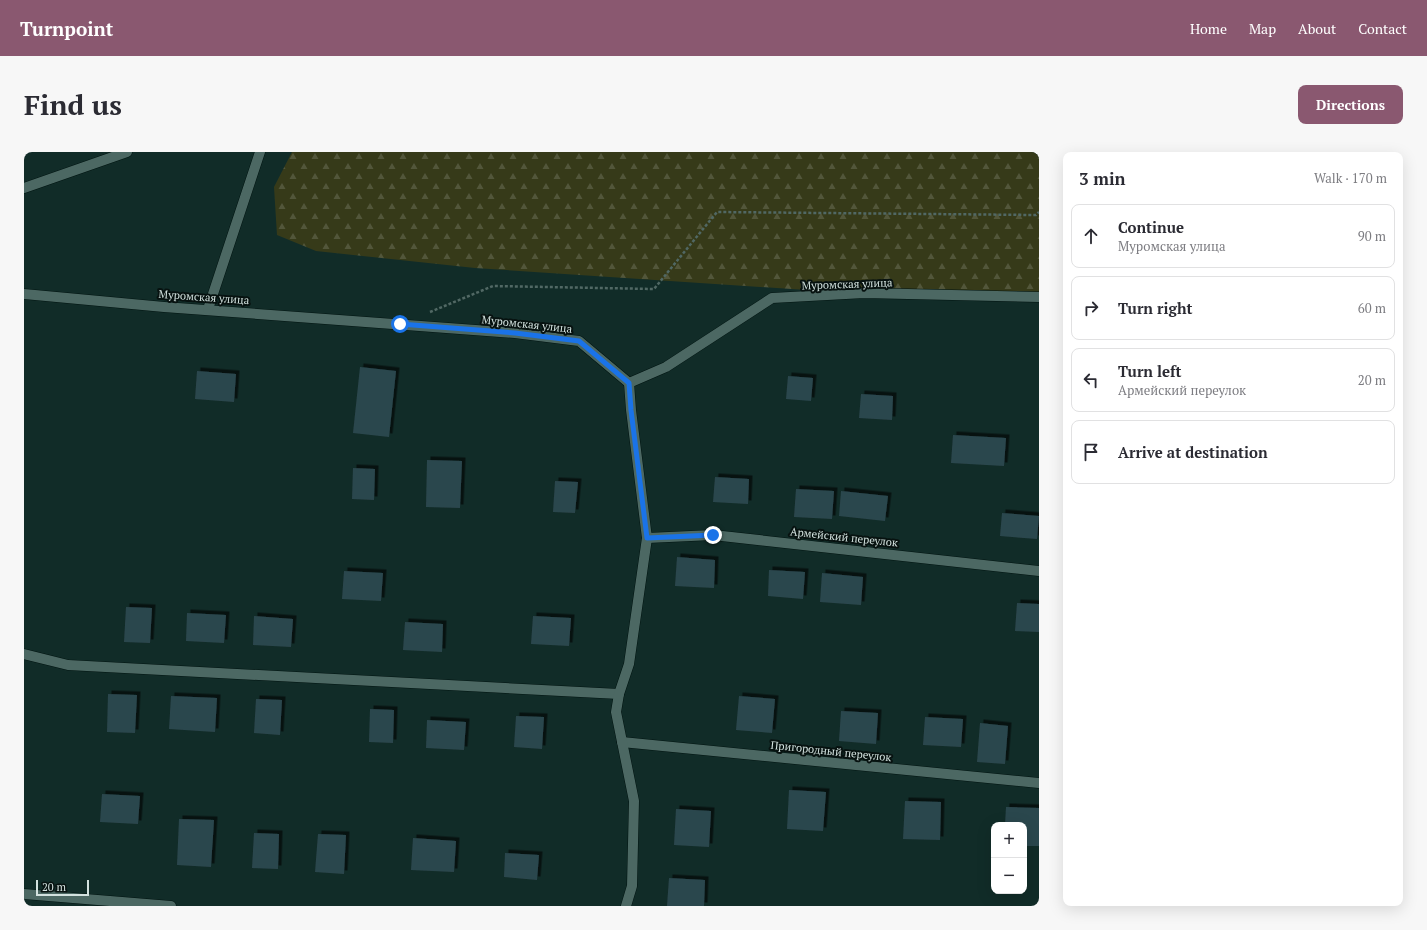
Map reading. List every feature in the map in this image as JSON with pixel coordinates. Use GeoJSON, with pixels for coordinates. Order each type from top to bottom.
{"type":"FeatureCollection","features":[{"type":"Feature","properties":{"kind":"street"},"geometry":{"type":"LineString","coordinates":[[24,188],[127,152]]}},
{"type":"Feature","properties":{"kind":"street"},"geometry":{"type":"LineString","coordinates":[[208,309],[260,152]]}},
{"type":"Feature","properties":{"kind":"street","name":"Муромская улица"},"geometry":{"type":"LineString","coordinates":[[24,294],[156,306],[515,333],[579,341],[629,383],[666,367],[772,298],[864,294],[1039,297]]}},
{"type":"Feature","properties":{"kind":"street"},"geometry":{"type":"LineString","coordinates":[[626,906],[632,886],[634,801],[616,712],[619,694],[629,664],[647,538],[629,383]]}},
{"type":"Feature","properties":{"kind":"street","name":"Армейский переулок"},"geometry":{"type":"LineString","coordinates":[[647,538],[713,535],[1039,571]]}},
{"type":"Feature","properties":{"kind":"street"},"geometry":{"type":"LineString","coordinates":[[24,654],[68,665],[619,694]]}},
{"type":"Feature","properties":{"kind":"street","name":"Пригородный переулок"},"geometry":{"type":"LineString","coordinates":[[622,742],[1039,783]]}},
{"type":"Feature","properties":{"kind":"street"},"geometry":{"type":"LineString","coordinates":[[24,894],[136,905],[171,906]]}},
{"type":"Feature","properties":{"kind":"path"},"geometry":{"type":"LineString","coordinates":[[429,312],[493,286],[654,289],[717,212],[1036,215],[1039,212]]}},
{"type":"Feature","properties":{"kind":"green space"},"geometry":{"type":"Polygon","coordinates":[[[292,152],[1039,152],[1039,297],[851,293],[475,268],[316,251],[277,235],[274,187],[292,152]]]}},
{"type":"Feature","properties":{"kind":"building"},"geometry":{"type":"Polygon","coordinates":[[[360,367],[396,371],[389,437],[353,433],[360,367]]]}},
{"type":"Feature","properties":{"kind":"building"},"geometry":{"type":"Polygon","coordinates":[[[197,371],[236,374],[234,402],[195,399],[197,371]]]}},
{"type":"Feature","properties":{"kind":"building"},"geometry":{"type":"Polygon","coordinates":[[[788,376],[813,378],[811,401],[786,399],[788,376]]]}},
{"type":"Feature","properties":{"kind":"building"},"geometry":{"type":"Polygon","coordinates":[[[861,394],[893,396],[892,420],[859,418],[861,394]]]}},
{"type":"Feature","properties":{"kind":"building"},"geometry":{"type":"Polygon","coordinates":[[[953,435],[1006,438],[1004,466],[951,463],[953,435]]]}},
{"type":"Feature","properties":{"kind":"building"},"geometry":{"type":"Polygon","coordinates":[[[427,460],[462,461],[460,508],[426,507],[427,460]]]}},
{"type":"Feature","properties":{"kind":"building"},"geometry":{"type":"Polygon","coordinates":[[[353,468],[375,469],[374,500],[352,499],[353,468]]]}},
{"type":"Feature","properties":{"kind":"building"},"geometry":{"type":"Polygon","coordinates":[[[715,477],[749,479],[748,504],[713,502],[715,477]]]}},
{"type":"Feature","properties":{"kind":"building"},"geometry":{"type":"Polygon","coordinates":[[[555,481],[578,482],[575,513],[553,512],[555,481]]]}},
{"type":"Feature","properties":{"kind":"building"},"geometry":{"type":"Polygon","coordinates":[[[796,489],[834,491],[832,519],[794,517],[796,489]]]}},
{"type":"Feature","properties":{"kind":"building"},"geometry":{"type":"Polygon","coordinates":[[[841,491],[888,496],[885,521],[839,516],[841,491]]]}},
{"type":"Feature","properties":{"kind":"building"},"geometry":{"type":"Polygon","coordinates":[[[1002,513],[1039,516],[1037,539],[1000,536],[1002,513]]]}},
{"type":"Feature","properties":{"kind":"building"},"geometry":{"type":"Polygon","coordinates":[[[677,557],[715,560],[714,588],[675,586],[677,557]]]}},
{"type":"Feature","properties":{"kind":"building"},"geometry":{"type":"Polygon","coordinates":[[[769,570],[805,572],[803,599],[768,596],[769,570]]]}},
{"type":"Feature","properties":{"kind":"building"},"geometry":{"type":"Polygon","coordinates":[[[344,571],[383,573],[381,601],[342,599],[344,571]]]}},
{"type":"Feature","properties":{"kind":"building"},"geometry":{"type":"Polygon","coordinates":[[[822,573],[863,577],[861,605],[820,602],[822,573]]]}},
{"type":"Feature","properties":{"kind":"building"},"geometry":{"type":"Polygon","coordinates":[[[1017,603],[1039,604],[1039,632],[1015,631],[1017,603]]]}},
{"type":"Feature","properties":{"kind":"building"},"geometry":{"type":"Polygon","coordinates":[[[126,607],[152,608],[150,643],[124,642],[126,607]]]}},
{"type":"Feature","properties":{"kind":"building"},"geometry":{"type":"Polygon","coordinates":[[[187,613],[226,615],[224,643],[186,641],[187,613]]]}},
{"type":"Feature","properties":{"kind":"building"},"geometry":{"type":"Polygon","coordinates":[[[254,616],[293,619],[291,647],[253,645],[254,616]]]}},
{"type":"Feature","properties":{"kind":"building"},"geometry":{"type":"Polygon","coordinates":[[[533,616],[571,618],[569,646],[531,644],[533,616]]]}},
{"type":"Feature","properties":{"kind":"building"},"geometry":{"type":"Polygon","coordinates":[[[405,622],[443,624],[442,652],[403,650],[405,622]]]}},
{"type":"Feature","properties":{"kind":"building"},"geometry":{"type":"Polygon","coordinates":[[[108,694],[137,695],[135,733],[107,732],[108,694]]]}},
{"type":"Feature","properties":{"kind":"building"},"geometry":{"type":"Polygon","coordinates":[[[171,696],[217,698],[215,732],[169,729],[171,696]]]}},
{"type":"Feature","properties":{"kind":"building"},"geometry":{"type":"Polygon","coordinates":[[[739,696],[775,699],[772,733],[736,730],[739,696]]]}},
{"type":"Feature","properties":{"kind":"building"},"geometry":{"type":"Polygon","coordinates":[[[256,699],[282,700],[280,735],[254,733],[256,699]]]}},
{"type":"Feature","properties":{"kind":"building"},"geometry":{"type":"Polygon","coordinates":[[[370,709],[394,710],[393,743],[369,742],[370,709]]]}},
{"type":"Feature","properties":{"kind":"building"},"geometry":{"type":"Polygon","coordinates":[[[841,711],[878,713],[876,744],[839,741],[841,711]]]}},
{"type":"Feature","properties":{"kind":"building"},"geometry":{"type":"Polygon","coordinates":[[[516,716],[544,717],[542,749],[514,747],[516,716]]]}},
{"type":"Feature","properties":{"kind":"building"},"geometry":{"type":"Polygon","coordinates":[[[925,717],[963,719],[961,747],[923,745],[925,717]]]}},
{"type":"Feature","properties":{"kind":"building"},"geometry":{"type":"Polygon","coordinates":[[[427,720],[466,722],[464,750],[426,748],[427,720]]]}},
{"type":"Feature","properties":{"kind":"building"},"geometry":{"type":"Polygon","coordinates":[[[980,723],[1008,726],[1005,764],[977,762],[980,723]]]}},
{"type":"Feature","properties":{"kind":"building"},"geometry":{"type":"Polygon","coordinates":[[[789,790],[826,792],[823,831],[787,829],[789,790]]]}},
{"type":"Feature","properties":{"kind":"building"},"geometry":{"type":"Polygon","coordinates":[[[102,794],[140,796],[138,824],[100,822],[102,794]]]}},
{"type":"Feature","properties":{"kind":"building"},"geometry":{"type":"Polygon","coordinates":[[[905,801],[941,802],[940,840],[903,839],[905,801]]]}},
{"type":"Feature","properties":{"kind":"building"},"geometry":{"type":"Polygon","coordinates":[[[1006,807],[1039,808],[1039,846],[1027,846],[1027,822],[1005,822],[1006,807]]]}},
{"type":"Feature","properties":{"kind":"building"},"geometry":{"type":"Polygon","coordinates":[[[676,809],[711,811],[709,847],[674,845],[676,809]]]}},
{"type":"Feature","properties":{"kind":"building"},"geometry":{"type":"Polygon","coordinates":[[[179,819],[214,820],[211,867],[177,865],[179,819]]]}},
{"type":"Feature","properties":{"kind":"building"},"geometry":{"type":"Polygon","coordinates":[[[254,833],[279,834],[278,869],[252,868],[254,833]]]}},
{"type":"Feature","properties":{"kind":"building"},"geometry":{"type":"Polygon","coordinates":[[[318,834],[346,835],[344,874],[315,872],[318,834]]]}},
{"type":"Feature","properties":{"kind":"building"},"geometry":{"type":"Polygon","coordinates":[[[413,838],[456,841],[454,872],[411,870],[413,838]]]}},
{"type":"Feature","properties":{"kind":"building"},"geometry":{"type":"Polygon","coordinates":[[[505,853],[539,855],[537,880],[504,877],[505,853]]]}},
{"type":"Feature","properties":{"kind":"building"},"geometry":{"type":"Polygon","coordinates":[[[669,878],[705,880],[704,906],[667,906],[669,878]]]}},
{"type":"Feature","properties":{"kind":"route"},"geometry":{"type":"LineString","coordinates":[[400,324],[515,333],[579,341],[629,383],[647,538],[713,535]]}}]}
